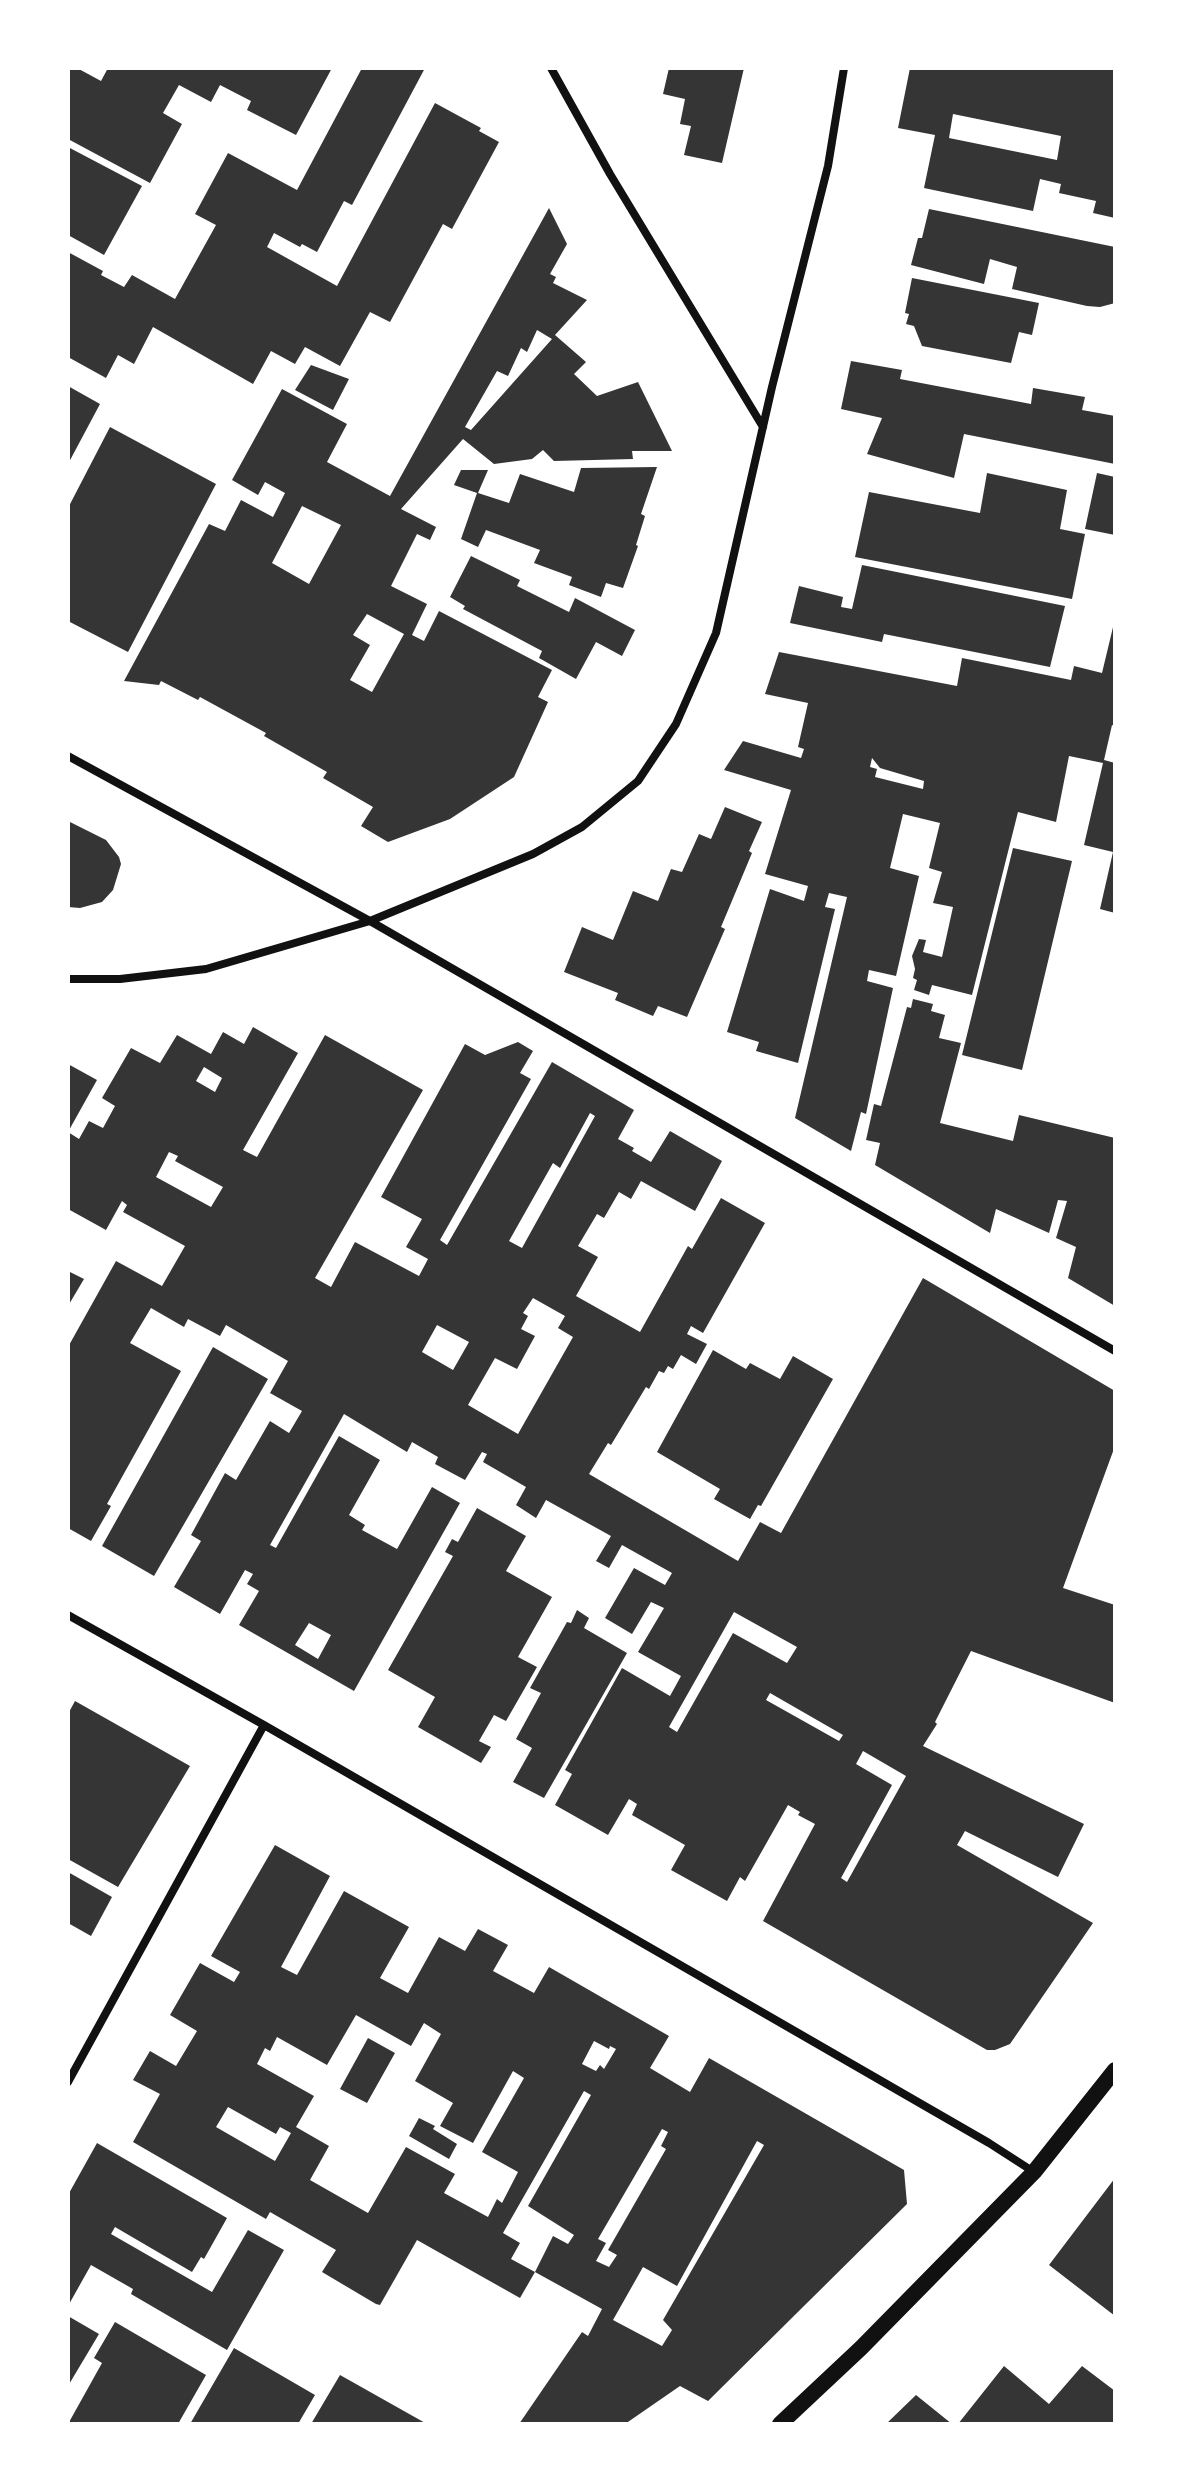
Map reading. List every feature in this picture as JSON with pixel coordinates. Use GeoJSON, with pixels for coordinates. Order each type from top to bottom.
{"type":"FeatureCollection","features":[{"type":"Feature","properties":{"kind":"main road"},"geometry":{"type":"LineString","coordinates":[[780,2424],[861,2348],[1034,2172],[1115,2070]]}},
{"type":"Feature","properties":{"kind":"street"},"geometry":{"type":"LineString","coordinates":[[551,68],[610,174],[764,428]]}},
{"type":"Feature","properties":{"kind":"street"},"geometry":{"type":"LineString","coordinates":[[68,979],[120,979],[206,969],[370,921],[533,854],[582,827],[638,781],[676,724],[716,633],[828,166],[844,68]]}},
{"type":"Feature","properties":{"kind":"street"},"geometry":{"type":"LineString","coordinates":[[68,756],[370,921],[1115,1351]]}},
{"type":"Feature","properties":{"kind":"street"},"geometry":{"type":"LineString","coordinates":[[68,1615],[989,2143],[1034,2172]]}},
{"type":"Feature","properties":{"kind":"street"},"geometry":{"type":"LineString","coordinates":[[68,2082],[264,1725]]}},
{"type":"Feature","properties":{"kind":"building"},"geometry":{"type":"Polygon","coordinates":[[[68,68],[77,68],[101,81],[108,68],[332,68],[296,135],[247,110],[251,101],[220,85],[211,102],[179,85],[163,113],[182,124],[150,183],[68,139],[68,68]]]}},
{"type":"Feature","properties":{"kind":"building"},"geometry":{"type":"Polygon","coordinates":[[[362,68],[425,68],[352,205],[344,201],[317,252],[274,233],[267,247],[337,286],[435,103],[481,128],[479,131],[499,142],[452,229],[443,224],[390,322],[370,312],[340,366],[305,347],[295,364],[271,351],[253,384],[153,327],[134,364],[118,355],[106,378],[68,357],[68,252],[103,271],[101,275],[124,287],[132,275],[175,299],[216,225],[195,214],[228,153],[297,190],[362,68]]]}},
{"type":"Feature","properties":{"kind":"building"},"geometry":{"type":"Polygon","coordinates":[[[669,68],[744,68],[722,163],[684,155],[691,126],[680,124],[685,99],[663,94],[669,68]]]}},
{"type":"Feature","properties":{"kind":"building"},"geometry":{"type":"Polygon","coordinates":[[[910,68],[1115,68],[1115,218],[1093,213],[1096,201],[1059,193],[1061,184],[1040,179],[1033,211],[924,188],[935,135],[898,128],[910,68]],[[953,114],[949,138],[1057,160],[1061,136],[953,114]]]}},
{"type":"Feature","properties":{"kind":"building"},"geometry":{"type":"Polygon","coordinates":[[[68,147],[142,186],[104,255],[68,235],[68,147]]]}},
{"type":"Feature","properties":{"kind":"building"},"geometry":{"type":"Polygon","coordinates":[[[549,208],[567,244],[550,274],[556,277],[553,283],[587,300],[555,335],[586,362],[574,374],[597,396],[638,382],[672,451],[632,451],[633,459],[554,461],[543,450],[532,459],[494,464],[463,439],[401,509],[436,527],[430,540],[417,534],[391,586],[427,604],[412,635],[424,641],[439,611],[552,670],[538,697],[548,702],[514,777],[450,819],[388,842],[361,826],[373,807],[323,778],[327,772],[264,736],[266,733],[200,697],[198,700],[161,681],[159,685],[124,681],[209,524],[225,531],[241,500],[273,517],[285,493],[265,482],[258,495],[232,480],[282,389],[347,424],[327,462],[390,496],[549,208]],[[537,330],[527,352],[521,348],[508,376],[497,371],[465,427],[471,430],[552,339],[537,330]],[[302,506],[272,563],[309,584],[341,525],[302,506]],[[367,614],[353,635],[370,645],[350,680],[372,692],[404,634],[367,614]]]}},
{"type":"Feature","properties":{"kind":"building"},"geometry":{"type":"Polygon","coordinates":[[[929,209],[1115,247],[1115,303],[1087,306],[1012,289],[1017,267],[990,259],[984,284],[911,265],[929,209]]]}},
{"type":"Feature","properties":{"kind":"building"},"geometry":{"type":"Polygon","coordinates":[[[912,278],[1039,303],[1032,335],[1019,332],[1011,363],[922,346],[914,326],[906,324],[909,314],[905,313],[912,278]]]}},
{"type":"Feature","properties":{"kind":"building"},"geometry":{"type":"Polygon","coordinates":[[[851,361],[902,370],[900,379],[1031,404],[1033,388],[1085,397],[1082,410],[1115,416],[1115,464],[964,434],[954,478],[867,454],[882,418],[841,409],[851,361]]]}},
{"type":"Feature","properties":{"kind":"building"},"geometry":{"type":"Polygon","coordinates":[[[311,365],[349,379],[333,410],[295,390],[311,365]]]}},
{"type":"Feature","properties":{"kind":"building"},"geometry":{"type":"Polygon","coordinates":[[[68,386],[100,404],[68,464],[68,386]]]}},
{"type":"Feature","properties":{"kind":"building"},"geometry":{"type":"Polygon","coordinates":[[[110,427],[216,484],[128,652],[68,621],[68,508],[110,427]]]}},
{"type":"Feature","properties":{"kind":"building"},"geometry":{"type":"Polygon","coordinates":[[[657,467],[641,514],[645,516],[638,546],[623,588],[606,583],[601,597],[569,585],[572,577],[534,563],[540,550],[486,530],[478,547],[461,539],[477,493],[454,485],[461,470],[488,470],[478,493],[509,503],[520,474],[574,492],[581,468],[657,467]]]}},
{"type":"Feature","properties":{"kind":"building"},"geometry":{"type":"Polygon","coordinates":[[[987,473],[1067,490],[1060,529],[1085,534],[1072,599],[855,557],[869,492],[980,513],[987,473]]]}},
{"type":"Feature","properties":{"kind":"building"},"geometry":{"type":"Polygon","coordinates":[[[1097,473],[1115,477],[1115,535],[1085,529],[1097,473]]]}},
{"type":"Feature","properties":{"kind":"building"},"geometry":{"type":"Polygon","coordinates":[[[471,556],[520,580],[517,586],[569,612],[575,598],[635,630],[622,656],[596,642],[576,679],[539,658],[542,651],[463,609],[465,606],[450,597],[471,556]]]}},
{"type":"Feature","properties":{"kind":"building"},"geometry":{"type":"Polygon","coordinates":[[[862,565],[1065,606],[1050,667],[884,634],[882,642],[790,623],[799,586],[843,597],[841,607],[852,609],[862,565]]]}},
{"type":"Feature","properties":{"kind":"building"},"geometry":{"type":"Polygon","coordinates":[[[1114,623],[1115,726],[1112,725],[1104,760],[1115,763],[1115,913],[1100,909],[1113,852],[1084,845],[1103,763],[1069,756],[1056,822],[1018,812],[972,995],[932,985],[929,995],[914,990],[917,980],[913,978],[915,969],[912,956],[919,939],[926,940],[923,952],[942,957],[953,907],[933,903],[942,872],[929,868],[940,823],[903,814],[890,868],[919,876],[896,976],[869,970],[867,981],[893,988],[866,1114],[861,1112],[851,1151],[795,1118],[847,897],[829,893],[825,907],[835,909],[798,1063],[756,1051],[759,1042],[727,1032],[770,889],[804,901],[808,886],[765,874],[791,790],[724,770],[743,741],[801,758],[804,749],[798,747],[808,703],[765,694],[779,652],[957,686],[962,658],[1071,680],[1074,666],[1102,673],[1114,623]],[[872,758],[870,767],[877,769],[875,777],[923,789],[924,781],[880,768],[872,758]]]}},
{"type":"Feature","properties":{"kind":"building"},"geometry":{"type":"Polygon","coordinates":[[[725,807],[762,822],[721,927],[725,929],[687,1017],[658,1006],[653,1016],[615,1000],[618,993],[564,972],[582,927],[613,940],[633,891],[658,901],[671,869],[682,872],[699,834],[711,839],[725,807]]]}},
{"type":"Feature","properties":{"kind":"building"},"geometry":{"type":"Polygon","coordinates":[[[68,821],[106,840],[119,857],[121,864],[113,890],[102,902],[80,908],[68,907],[68,821]]]}},
{"type":"Feature","properties":{"kind":"building"},"geometry":{"type":"Polygon","coordinates":[[[1013,848],[1072,861],[1022,1070],[962,1055],[1013,848]]]}},
{"type":"Feature","properties":{"kind":"building"},"geometry":{"type":"Polygon","coordinates":[[[913,999],[933,1004],[931,1011],[945,1015],[939,1038],[961,1043],[940,1123],[1013,1141],[1019,1115],[1115,1138],[1115,1306],[1068,1278],[1076,1247],[1056,1238],[1067,1201],[1058,1200],[1049,1233],[996,1209],[990,1233],[875,1165],[880,1143],[866,1140],[874,1104],[881,1106],[907,1007],[911,1008],[913,999]]]}},
{"type":"Feature","properties":{"kind":"building"},"geometry":{"type":"Polygon","coordinates":[[[253,1027],[298,1053],[243,1150],[257,1157],[325,1035],[423,1090],[315,1278],[331,1287],[355,1242],[419,1276],[428,1259],[406,1247],[422,1219],[381,1197],[465,1044],[485,1055],[518,1042],[533,1051],[520,1073],[531,1079],[440,1240],[447,1245],[552,1062],[634,1110],[618,1139],[634,1148],[632,1151],[651,1162],[670,1131],[722,1161],[695,1211],[641,1181],[631,1199],[619,1192],[604,1218],[597,1214],[578,1246],[598,1257],[576,1296],[640,1332],[688,1246],[692,1249],[721,1198],[765,1223],[703,1333],[691,1326],[687,1334],[707,1344],[696,1364],[681,1355],[673,1369],[668,1366],[664,1373],[659,1371],[589,1474],[738,1561],[760,1522],[781,1533],[923,1278],[1115,1391],[1115,1446],[1063,1588],[1115,1605],[1115,1703],[971,1651],[935,1722],[937,1724],[923,1746],[1084,1824],[1058,1877],[965,1831],[957,1845],[1093,1923],[1010,2044],[987,2050],[763,1921],[815,1824],[798,1815],[800,1812],[788,1805],[745,1881],[740,1877],[727,1901],[671,1870],[685,1845],[632,1815],[637,1804],[629,1799],[608,1835],[555,1805],[572,1774],[565,1770],[622,1668],[670,1696],[681,1676],[638,1652],[664,1608],[651,1602],[632,1634],[605,1618],[634,1568],[665,1585],[672,1573],[622,1545],[609,1568],[596,1561],[611,1536],[546,1500],[536,1518],[516,1505],[526,1487],[483,1462],[487,1454],[482,1452],[465,1480],[435,1464],[438,1457],[412,1442],[407,1452],[344,1414],[270,1545],[276,1548],[339,1436],[380,1460],[349,1515],[365,1525],[362,1530],[397,1549],[432,1487],[460,1503],[354,1691],[239,1625],[259,1591],[247,1584],[253,1574],[245,1570],[220,1614],[174,1587],[201,1541],[191,1535],[225,1473],[236,1480],[270,1421],[289,1433],[302,1411],[270,1393],[288,1361],[226,1325],[220,1336],[188,1319],[184,1327],[151,1308],[130,1343],[181,1371],[107,1504],[111,1506],[91,1541],[68,1528],[68,1347],[116,1261],[162,1286],[185,1246],[123,1212],[127,1205],[122,1201],[106,1230],[68,1209],[68,1132],[79,1139],[89,1121],[103,1128],[115,1106],[102,1098],[131,1048],[160,1063],[177,1035],[211,1054],[223,1032],[244,1044],[253,1027]],[[204,1067],[196,1081],[215,1092],[222,1078],[204,1067]],[[590,1113],[560,1168],[553,1163],[509,1241],[522,1248],[595,1116],[590,1113]],[[169,1152],[156,1177],[211,1207],[223,1187],[175,1161],[178,1156],[169,1152]],[[533,1298],[523,1313],[528,1316],[521,1329],[535,1336],[517,1369],[495,1358],[468,1405],[518,1434],[573,1337],[558,1328],[565,1316],[533,1298]],[[437,1325],[422,1352],[453,1370],[469,1342],[437,1325]],[[734,1612],[669,1727],[677,1732],[733,1633],[787,1663],[797,1647],[734,1612]],[[309,1623],[295,1645],[318,1659],[331,1635],[309,1623]],[[770,1693],[766,1700],[839,1741],[843,1735],[770,1693]],[[863,1751],[856,1764],[892,1785],[841,1878],[847,1882],[906,1776],[863,1751]]]}},
{"type":"Feature","properties":{"kind":"building"},"geometry":{"type":"Polygon","coordinates":[[[68,1064],[97,1080],[68,1132],[68,1064]]]}},
{"type":"Feature","properties":{"kind":"building"},"geometry":{"type":"Polygon","coordinates":[[[68,1271],[84,1279],[68,1306],[68,1271]]]}},
{"type":"Feature","properties":{"kind":"building"},"geometry":{"type":"Polygon","coordinates":[[[213,1347],[268,1379],[154,1576],[102,1546],[213,1347]]]}},
{"type":"Feature","properties":{"kind":"building"},"geometry":{"type":"Polygon","coordinates":[[[713,1350],[746,1369],[750,1363],[780,1379],[793,1356],[833,1379],[761,1506],[758,1505],[750,1519],[714,1499],[720,1489],[657,1452],[713,1350]]]}},
{"type":"Feature","properties":{"kind":"building"},"geometry":{"type":"Polygon","coordinates":[[[477,1508],[526,1536],[506,1571],[552,1597],[518,1657],[537,1667],[506,1721],[494,1715],[479,1741],[491,1747],[481,1763],[418,1727],[435,1697],[388,1670],[453,1556],[445,1552],[452,1539],[458,1542],[477,1508]]]}},
{"type":"Feature","properties":{"kind":"building"},"geometry":{"type":"Polygon","coordinates":[[[577,1610],[589,1618],[584,1628],[627,1653],[544,1798],[513,1782],[532,1748],[516,1739],[541,1693],[530,1688],[577,1610]]]}},
{"type":"Feature","properties":{"kind":"building"},"geometry":{"type":"Polygon","coordinates":[[[75,1701],[190,1766],[118,1887],[68,1859],[68,1714],[75,1701]]]}},
{"type":"Feature","properties":{"kind":"building"},"geometry":{"type":"Polygon","coordinates":[[[275,1845],[330,1876],[281,1967],[297,1975],[344,1891],[409,1927],[380,1978],[408,1993],[439,1937],[465,1951],[478,1929],[508,1945],[493,1971],[534,1993],[549,1967],[669,2036],[650,2068],[690,2092],[709,2058],[904,2170],[907,2204],[708,2401],[680,2386],[625,2424],[519,2424],[582,2332],[588,2336],[602,2309],[535,2272],[520,2298],[417,2240],[380,2305],[376,2304],[322,2272],[336,2250],[270,2212],[266,2219],[133,2142],[160,2094],[133,2080],[150,2051],[176,2066],[197,2031],[170,2015],[200,1963],[234,1982],[240,1972],[211,1956],[275,1845]],[[356,2015],[327,2065],[277,2037],[270,2051],[265,2048],[257,2064],[314,2096],[296,2127],[329,2146],[310,2180],[368,2213],[406,2147],[455,2174],[444,2193],[488,2217],[497,2199],[502,2203],[518,2172],[482,2152],[524,2078],[513,2071],[473,2143],[440,2126],[453,2103],[415,2081],[441,2034],[424,2023],[411,2046],[356,2015]],[[594,2041],[582,2064],[596,2071],[600,2065],[604,2069],[616,2049],[594,2041]],[[584,2091],[503,2233],[520,2243],[511,2259],[535,2272],[553,2236],[568,2244],[574,2235],[528,2206],[591,2095],[584,2091]],[[228,2107],[216,2127],[275,2161],[291,2133],[280,2127],[276,2134],[228,2107]],[[662,2129],[598,2239],[606,2243],[596,2261],[609,2267],[617,2255],[608,2250],[666,2149],[661,2146],[668,2132],[662,2129]],[[757,2141],[677,2286],[643,2267],[613,2320],[662,2346],[672,2330],[663,2320],[764,2145],[757,2141]]]}},
{"type":"Feature","properties":{"kind":"building"},"geometry":{"type":"Polygon","coordinates":[[[68,1872],[112,1897],[91,1936],[68,1923],[68,1872]]]}},
{"type":"Feature","properties":{"kind":"building"},"geometry":{"type":"Polygon","coordinates":[[[368,2038],[395,2053],[367,2103],[340,2089],[368,2038]]]}},
{"type":"Feature","properties":{"kind":"building"},"geometry":{"type":"Polygon","coordinates":[[[419,2118],[435,2126],[433,2129],[457,2144],[449,2159],[409,2136],[419,2118]]]}},
{"type":"Feature","properties":{"kind":"building"},"geometry":{"type":"Polygon","coordinates":[[[97,2143],[227,2218],[204,2259],[201,2257],[192,2272],[115,2227],[111,2234],[212,2292],[248,2230],[284,2250],[227,2350],[131,2294],[133,2289],[91,2265],[68,2306],[68,2195],[97,2143]]]}},
{"type":"Feature","properties":{"kind":"building"},"geometry":{"type":"Polygon","coordinates":[[[1115,2178],[1115,2316],[1049,2265],[1115,2178]]]}},
{"type":"Feature","properties":{"kind":"building"},"geometry":{"type":"Polygon","coordinates":[[[68,2316],[99,2334],[68,2386],[68,2316]]]}},
{"type":"Feature","properties":{"kind":"building"},"geometry":{"type":"Polygon","coordinates":[[[115,2322],[206,2375],[178,2424],[68,2424],[102,2363],[94,2358],[115,2322]]]}},
{"type":"Feature","properties":{"kind":"building"},"geometry":{"type":"Polygon","coordinates":[[[234,2348],[315,2395],[298,2424],[190,2424],[234,2348]]]}},
{"type":"Feature","properties":{"kind":"building"},"geometry":{"type":"Polygon","coordinates":[[[1004,2366],[1049,2404],[1082,2366],[1115,2391],[1115,2424],[958,2424],[1004,2366]]]}},
{"type":"Feature","properties":{"kind":"building"},"geometry":{"type":"Polygon","coordinates":[[[340,2375],[427,2424],[311,2424],[340,2375]]]}},
{"type":"Feature","properties":{"kind":"building"},"geometry":{"type":"Polygon","coordinates":[[[916,2395],[952,2424],[886,2424],[916,2395]]]}}]}
